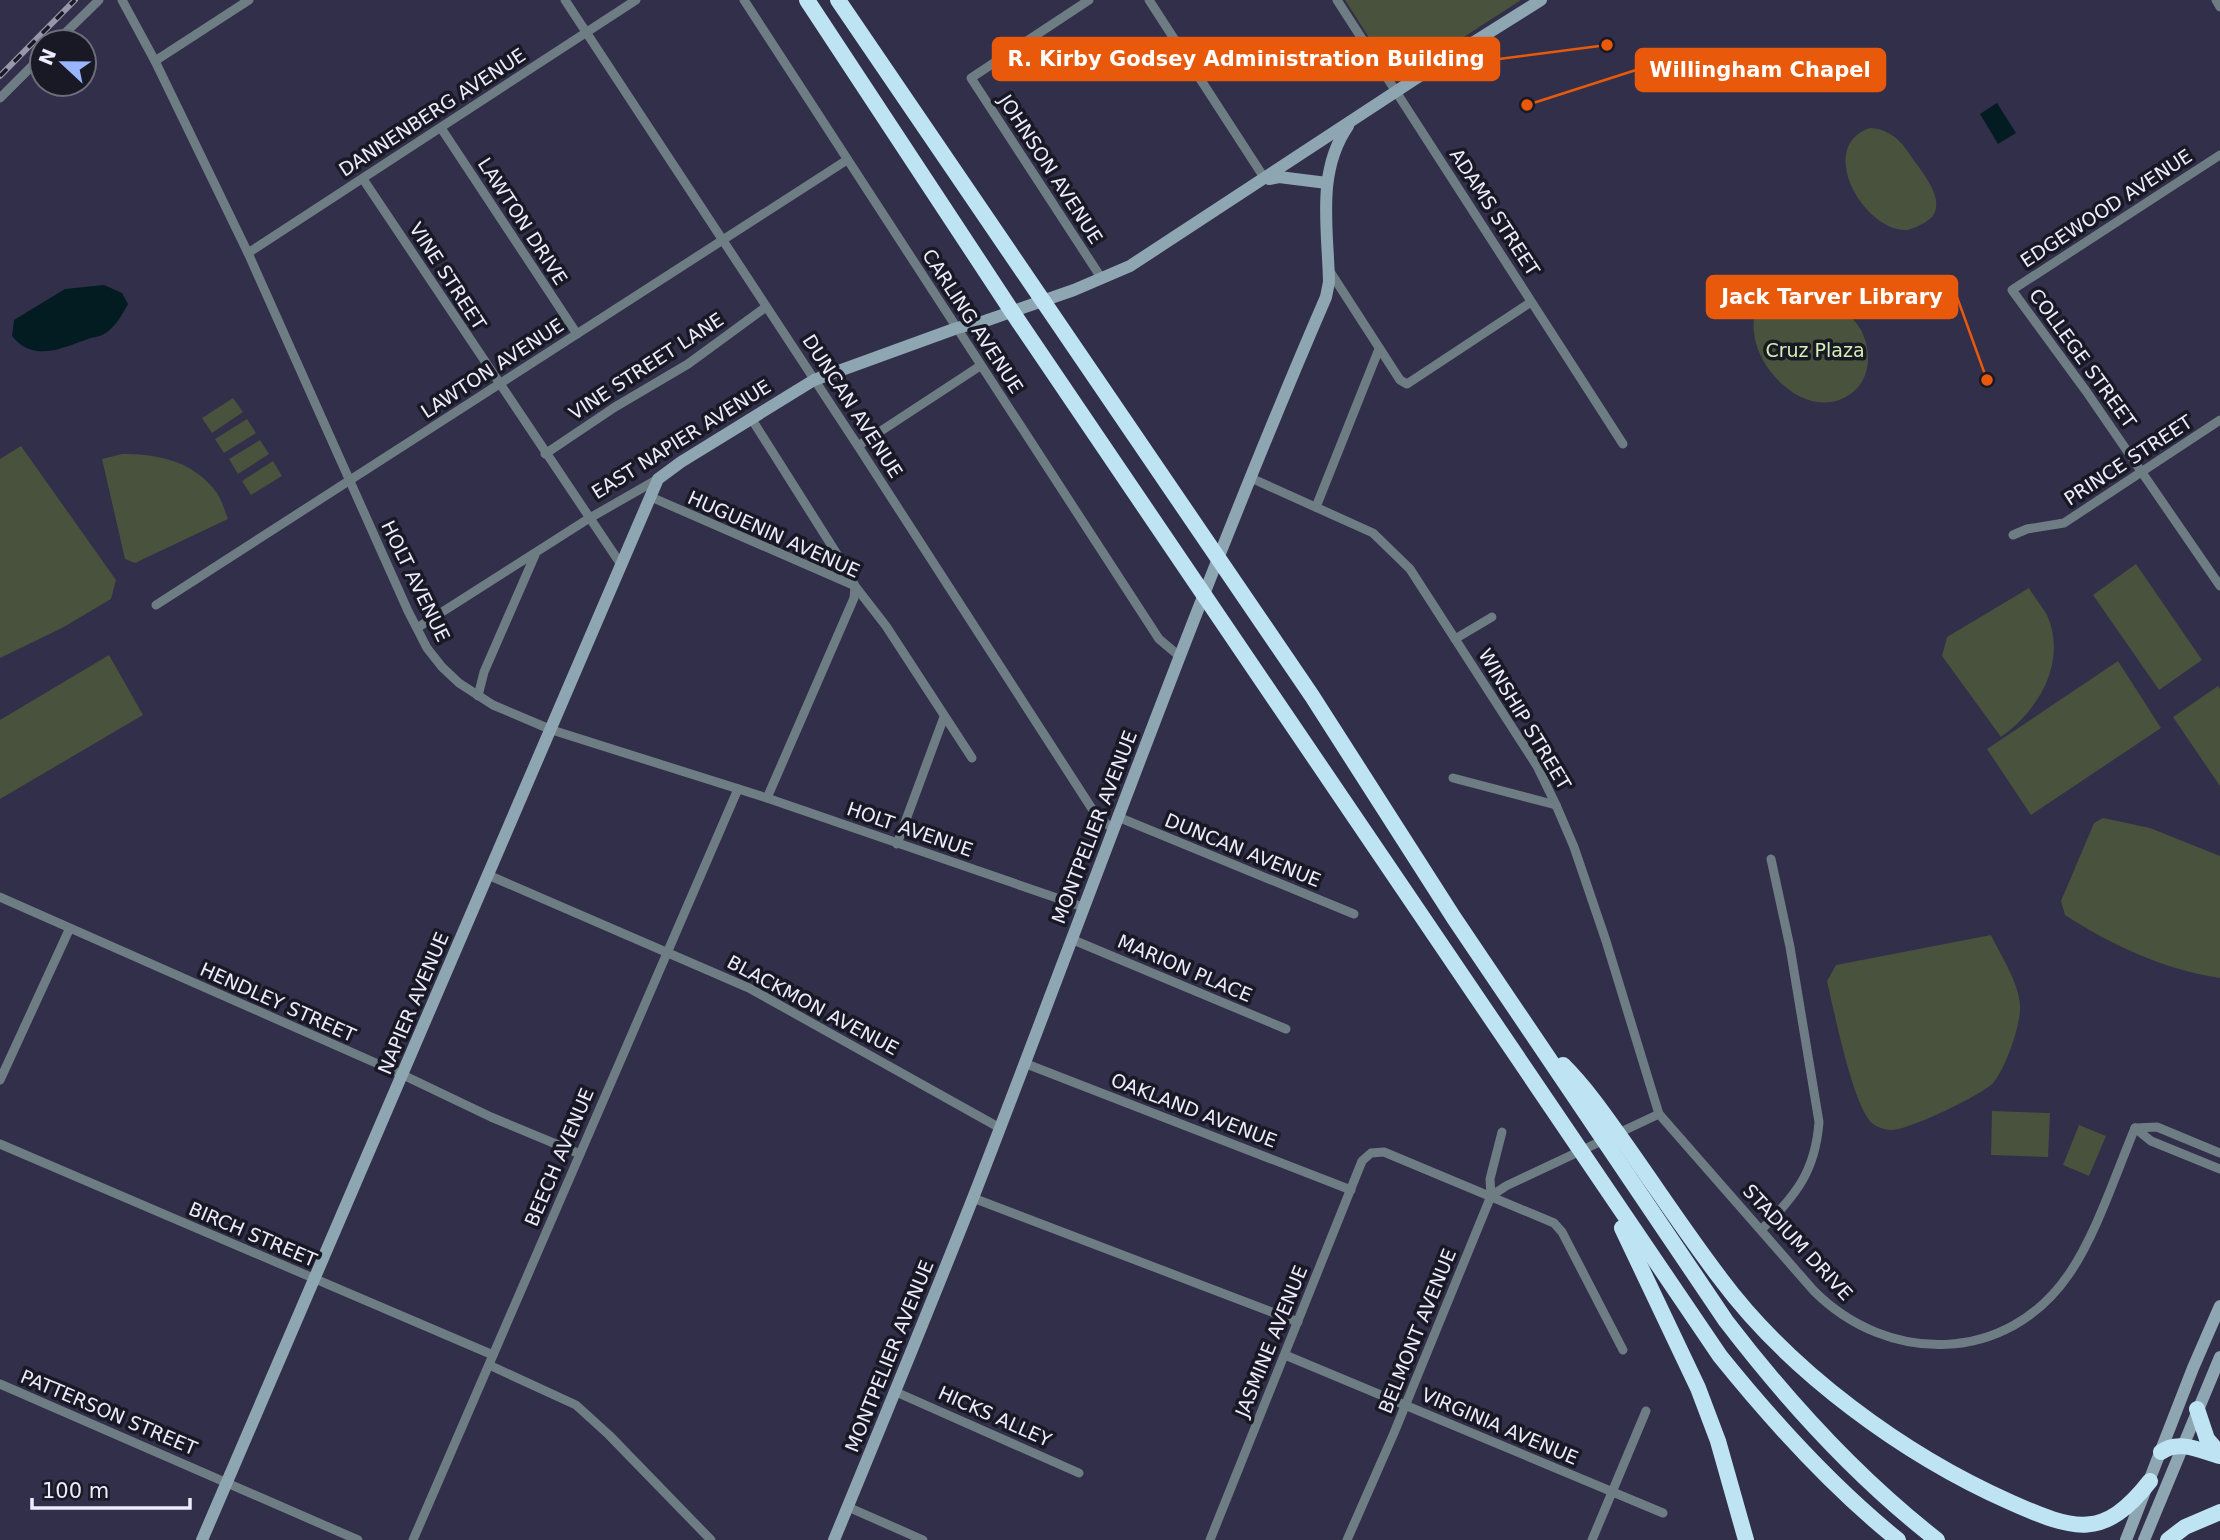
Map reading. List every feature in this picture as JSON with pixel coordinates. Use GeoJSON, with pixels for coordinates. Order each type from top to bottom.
{"type":"FeatureCollection","features":[{"type":"Feature","properties":{"kind":"highway"},"geometry":{"type":"LineString","coordinates":[[807,0],[1035,345],[1720,1356],[1799,1448],[1840,1490],[1898,1540]]}},
{"type":"Feature","properties":{"kind":"highway"},"geometry":{"type":"LineString","coordinates":[[838,0],[1312,696],[1454,918],[1726,1321],[1766,1373],[1835,1450],[1937,1540]]}},
{"type":"Feature","properties":{"kind":"highway"},"geometry":{"type":"LineString","coordinates":[[1533,1034],[1569,1071],[1602,1111],[1701,1252],[1744,1307],[1811,1374],[1886,1433],[1976,1486],[2073,1528],[2095,1528],[2118,1519],[2137,1500],[2150,1481]]}},
{"type":"Feature","properties":{"kind":"highway"},"geometry":{"type":"LineString","coordinates":[[1588,1161],[1698,1388],[1718,1441],[1746,1540]]}},
{"type":"Feature","properties":{"kind":"highway"},"geometry":{"type":"LineString","coordinates":[[2197,1409],[2207,1439],[2220,1455]]}},
{"type":"Feature","properties":{"kind":"highway"},"geometry":{"type":"LineString","coordinates":[[2161,1452],[2173,1445],[2220,1455]]}},
{"type":"Feature","properties":{"kind":"highway"},"geometry":{"type":"LineString","coordinates":[[2168,1540],[2185,1527],[2220,1512]]}},
{"type":"Feature","properties":{"kind":"highway"},"geometry":{"type":"LineString","coordinates":[[1924,1529],[1947,1540]]}},
{"type":"Feature","properties":{"kind":"street"},"geometry":{"type":"LineString","coordinates":[[70,28],[99,0]]}},
{"type":"Feature","properties":{"kind":"street","name":"HOLT AVENUE"},"geometry":{"type":"LineString","coordinates":[[122,0],[155,61],[248,253],[417,628],[427,648],[442,667],[478,696],[552,730],[767,798],[1083,907]]}},
{"type":"Feature","properties":{"kind":"street"},"geometry":{"type":"LineString","coordinates":[[155,61],[249,0]]}},
{"type":"Feature","properties":{"kind":"street","name":"DUNCAN AVENUE"},"geometry":{"type":"LineString","coordinates":[[565,0],[1096,815],[1354,914]]}},
{"type":"Feature","properties":{"kind":"street","name":"DANNENBERG AVENUE"},"geometry":{"type":"LineString","coordinates":[[248,253],[636,0]]}},
{"type":"Feature","properties":{"kind":"street","name":"CARLING AVENUE"},"geometry":{"type":"LineString","coordinates":[[744,0],[1158,639],[1178,655]]}},
{"type":"Feature","properties":{"kind":"street","name":"JOHNSON AVENUE"},"geometry":{"type":"LineString","coordinates":[[1089,0],[971,78],[1102,279]]}},
{"type":"Feature","properties":{"kind":"street"},"geometry":{"type":"LineString","coordinates":[[1149,0],[1265,179],[1279,177],[1327,183]]}},
{"type":"Feature","properties":{"kind":"street","name":"ADAMS STREET"},"geometry":{"type":"LineString","coordinates":[[1337,0],[1623,444]]}},
{"type":"Feature","properties":{"kind":"street","name":"EAST NAPIER AVENUE"},"geometry":{"type":"LineString","coordinates":[[417,628],[588,519],[658,480],[814,380],[957,328],[1074,290],[1155,252],[1396,91],[1541,0]]}},
{"type":"Feature","properties":{"kind":"street"},"geometry":{"type":"LineString","coordinates":[[2216,0],[2220,6]]}},
{"type":"Feature","properties":{"kind":"street"},"geometry":{"type":"LineString","coordinates":[[0,98],[28,70]]}},
{"type":"Feature","properties":{"kind":"street","name":"MONTPELIER AVENUE"},"geometry":{"type":"LineString","coordinates":[[834,1540],[973,1198],[1178,655],[1326,297],[1329,282],[1327,183],[1333,155],[1350,123]]}},
{"type":"Feature","properties":{"kind":"street","name":"LAWTON DRIVE"},"geometry":{"type":"LineString","coordinates":[[441,128],[577,334]]}},
{"type":"Feature","properties":{"kind":"street","name":"EDGEWOOD AVENUE"},"geometry":{"type":"LineString","coordinates":[[2012,290],[2220,155]]}},
{"type":"Feature","properties":{"kind":"street","name":"LAWTON AVENUE"},"geometry":{"type":"LineString","coordinates":[[156,605],[848,160]]}},
{"type":"Feature","properties":{"kind":"street","name":"VINE STREET"},"geometry":{"type":"LineString","coordinates":[[363,179],[588,519],[622,566]]}},
{"type":"Feature","properties":{"kind":"street"},"geometry":{"type":"LineString","coordinates":[[1328,268],[1400,380],[1408,384],[1531,302]]}},
{"type":"Feature","properties":{"kind":"street","name":"COLLEGE STREET"},"geometry":{"type":"LineString","coordinates":[[2012,290],[2086,391],[2220,586]]}},
{"type":"Feature","properties":{"kind":"street","name":"VINE STREET LANE"},"geometry":{"type":"LineString","coordinates":[[545,454],[615,407],[688,364],[766,307]]}},
{"type":"Feature","properties":{"kind":"street"},"geometry":{"type":"LineString","coordinates":[[1316,507],[1379,348]]}},
{"type":"Feature","properties":{"kind":"street"},"geometry":{"type":"LineString","coordinates":[[858,446],[980,366]]}},
{"type":"Feature","properties":{"kind":"street"},"geometry":{"type":"LineString","coordinates":[[751,418],[803,503],[830,541],[855,586],[854,598],[767,798]]}},
{"type":"Feature","properties":{"kind":"street","name":"PRINCE STREET"},"geometry":{"type":"LineString","coordinates":[[2013,535],[2027,529],[2064,523],[2220,420]]}},
{"type":"Feature","properties":{"kind":"street","name":"WINSHIP STREET"},"geometry":{"type":"LineString","coordinates":[[1251,478],[1373,533],[1410,569],[1537,766],[1574,846],[1659,1114]]}},
{"type":"Feature","properties":{"kind":"street","name":"NAPIER AVENUE"},"geometry":{"type":"LineString","coordinates":[[202,1540],[658,480]]}},
{"type":"Feature","properties":{"kind":"street","name":"HUGUENIN AVENUE"},"geometry":{"type":"LineString","coordinates":[[651,497],[855,586],[886,626],[972,758]]}},
{"type":"Feature","properties":{"kind":"street"},"geometry":{"type":"LineString","coordinates":[[478,696],[484,672],[535,554]]}},
{"type":"Feature","properties":{"kind":"street"},"geometry":{"type":"LineString","coordinates":[[1455,639],[1492,617]]}},
{"type":"Feature","properties":{"kind":"street"},"geometry":{"type":"LineString","coordinates":[[897,844],[944,717]]}},
{"type":"Feature","properties":{"kind":"street"},"geometry":{"type":"LineString","coordinates":[[1453,778],[1556,805]]}},
{"type":"Feature","properties":{"kind":"street","name":"BEECH AVENUE"},"geometry":{"type":"LineString","coordinates":[[413,1540],[738,789]]}},
{"type":"Feature","properties":{"kind":"street"},"geometry":{"type":"LineString","coordinates":[[1762,1229],[1790,1200],[1807,1175],[1817,1143],[1819,1122],[1790,947],[1771,859]]}},
{"type":"Feature","properties":{"kind":"street","name":"BLACKMON AVENUE"},"geometry":{"type":"LineString","coordinates":[[488,875],[748,988],[1000,1128]]}},
{"type":"Feature","properties":{"kind":"street","name":"HENDLEY STREET"},"geometry":{"type":"LineString","coordinates":[[0,897],[69,930],[403,1075],[414,1083],[580,1154]]}},
{"type":"Feature","properties":{"kind":"street"},"geometry":{"type":"LineString","coordinates":[[0,1080],[69,930]]}},
{"type":"Feature","properties":{"kind":"street","name":"MARION PLACE"},"geometry":{"type":"LineString","coordinates":[[1071,940],[1286,1029]]}},
{"type":"Feature","properties":{"kind":"street","name":"OAKLAND AVENUE"},"geometry":{"type":"LineString","coordinates":[[1024,1063],[1351,1190]]}},
{"type":"Feature","properties":{"kind":"street"},"geometry":{"type":"LineString","coordinates":[[1492,1196],[1506,1186],[1659,1114]]}},
{"type":"Feature","properties":{"kind":"street","name":"STADIUM DRIVE"},"geometry":{"type":"LineString","coordinates":[[1659,1114],[1821,1298],[1854,1323],[1881,1336],[1929,1345],[1971,1341],[2015,1324],[2044,1303],[2078,1259],[2135,1128]]}},
{"type":"Feature","properties":{"kind":"street"},"geometry":{"type":"LineString","coordinates":[[2135,1128],[2157,1127],[2220,1153]]}},
{"type":"Feature","properties":{"kind":"street"},"geometry":{"type":"LineString","coordinates":[[2135,1128],[2151,1141],[2220,1168]]}},
{"type":"Feature","properties":{"kind":"street","name":"BELMONT AVENUE"},"geometry":{"type":"LineString","coordinates":[[1347,1540],[1492,1196],[1490,1179],[1502,1132]]}},
{"type":"Feature","properties":{"kind":"street","name":"BIRCH STREET"},"geometry":{"type":"LineString","coordinates":[[0,1144],[492,1355]]}},
{"type":"Feature","properties":{"kind":"street","name":"JASMINE AVENUE"},"geometry":{"type":"LineString","coordinates":[[1210,1540],[1366,1155],[1377,1151],[1384,1152],[1492,1196]]}},
{"type":"Feature","properties":{"kind":"street"},"geometry":{"type":"LineString","coordinates":[[1492,1196],[1558,1226],[1623,1350]]}},
{"type":"Feature","properties":{"kind":"street"},"geometry":{"type":"LineString","coordinates":[[973,1198],[1298,1322]]}},
{"type":"Feature","properties":{"kind":"street"},"geometry":{"type":"LineString","coordinates":[[2126,1540],[2220,1306]]}},
{"type":"Feature","properties":{"kind":"street","name":"VIRGINIA AVENUE"},"geometry":{"type":"LineString","coordinates":[[1285,1355],[1663,1513]]}},
{"type":"Feature","properties":{"kind":"street"},"geometry":{"type":"LineString","coordinates":[[2144,1540],[2220,1357]]}},
{"type":"Feature","properties":{"kind":"street"},"geometry":{"type":"LineString","coordinates":[[489,1365],[576,1405],[609,1435],[711,1540]]}},
{"type":"Feature","properties":{"kind":"street","name":"PATTERSON STREET"},"geometry":{"type":"LineString","coordinates":[[0,1384],[358,1540]]}},
{"type":"Feature","properties":{"kind":"street","name":"HICKS ALLEY"},"geometry":{"type":"LineString","coordinates":[[896,1392],[1079,1473]]}},
{"type":"Feature","properties":{"kind":"street"},"geometry":{"type":"LineString","coordinates":[[1592,1540],[1646,1410]]}},
{"type":"Feature","properties":{"kind":"street"},"geometry":{"type":"LineString","coordinates":[[848,1507],[923,1540]]}},
{"type":"Feature","properties":{"kind":"green space"},"geometry":{"type":"Polygon","coordinates":[[[1345,0],[1521,0],[1408,73],[1401,74],[1386,64],[1345,0]]]}},
{"type":"Feature","properties":{"kind":"green space"},"geometry":{"type":"Polygon","coordinates":[[[1870,128],[1883,130],[1898,140],[1931,186],[1935,194],[1935,211],[1931,218],[1922,224],[1907,230],[1891,227],[1875,217],[1852,187],[1846,169],[1847,152],[1854,138],[1870,128]]]}},
{"type":"Feature","properties":{"kind":"green space","name":"Cruz Plaza"},"geometry":{"type":"Polygon","coordinates":[[[1781,285],[1797,287],[1817,301],[1843,311],[1855,321],[1866,341],[1868,364],[1860,385],[1852,393],[1830,402],[1807,399],[1786,387],[1768,368],[1757,346],[1754,323],[1761,301],[1781,285]]]}},
{"type":"Feature","properties":{"kind":"green space"},"geometry":{"type":"Polygon","coordinates":[[[233,398],[243,412],[212,433],[202,418],[233,398]]]}},
{"type":"Feature","properties":{"kind":"green space"},"geometry":{"type":"Polygon","coordinates":[[[247,419],[256,433],[224,453],[215,439],[247,419]]]}},
{"type":"Feature","properties":{"kind":"green space"},"geometry":{"type":"Polygon","coordinates":[[[260,440],[269,454],[238,474],[229,459],[260,440]]]}},
{"type":"Feature","properties":{"kind":"green space"},"geometry":{"type":"Polygon","coordinates":[[[21,446],[116,580],[111,599],[62,628],[0,658],[0,459],[21,446]]]}},
{"type":"Feature","properties":{"kind":"green space"},"geometry":{"type":"Polygon","coordinates":[[[122,454],[162,458],[198,473],[217,493],[228,519],[135,563],[125,559],[102,459],[122,454]]]}},
{"type":"Feature","properties":{"kind":"green space"},"geometry":{"type":"Polygon","coordinates":[[[273,461],[282,476],[251,495],[242,481],[273,461]]]}},
{"type":"Feature","properties":{"kind":"green space"},"geometry":{"type":"Polygon","coordinates":[[[2136,564],[2202,660],[2159,690],[2093,595],[2136,564]]]}},
{"type":"Feature","properties":{"kind":"green space"},"geometry":{"type":"Polygon","coordinates":[[[2029,588],[2047,615],[2053,633],[2051,667],[2046,684],[2027,714],[2001,737],[1942,656],[1947,637],[2029,588]]]}},
{"type":"Feature","properties":{"kind":"green space"},"geometry":{"type":"Polygon","coordinates":[[[109,655],[143,715],[0,799],[0,720],[109,655]]]}},
{"type":"Feature","properties":{"kind":"green space"},"geometry":{"type":"Polygon","coordinates":[[[2118,661],[2161,728],[2031,815],[1987,749],[2118,661]]]}},
{"type":"Feature","properties":{"kind":"green space"},"geometry":{"type":"Polygon","coordinates":[[[2218,686],[2220,689],[2220,786],[2173,717],[2218,686]]]}},
{"type":"Feature","properties":{"kind":"green space"},"geometry":{"type":"Polygon","coordinates":[[[2103,818],[2150,828],[2220,856],[2220,978],[2179,969],[2139,955],[2065,915],[2061,901],[2094,823],[2103,818]]]}},
{"type":"Feature","properties":{"kind":"green space"},"geometry":{"type":"Polygon","coordinates":[[[1991,935],[2013,978],[2020,1004],[2015,1034],[1998,1077],[1975,1096],[1927,1119],[1900,1129],[1883,1129],[1876,1126],[1865,1113],[1858,1098],[1839,1035],[1827,981],[1836,965],[1991,935]]]}},
{"type":"Feature","properties":{"kind":"green space"},"geometry":{"type":"Polygon","coordinates":[[[1992,1111],[2050,1113],[2048,1157],[1991,1155],[1992,1111]]]}},
{"type":"Feature","properties":{"kind":"green space"},"geometry":{"type":"Polygon","coordinates":[[[2079,1125],[2106,1136],[2089,1176],[2063,1165],[2079,1125]]]}},
{"type":"Feature","properties":{"kind":"shaded area"},"geometry":{"type":"Polygon","coordinates":[[[1997,103],[2016,133],[1998,144],[1980,114],[1997,103]]]}},
{"type":"Feature","properties":{"kind":"shaded area"},"geometry":{"type":"Polygon","coordinates":[[[104,285],[122,293],[128,304],[115,325],[102,335],[48,351],[30,349],[12,336],[14,320],[65,289],[104,285]]]}},
{"type":"Feature","properties":{"kind":"railway"},"geometry":{"type":"LineString","coordinates":[[0,76],[75,0]]}},
{"type":"Feature","properties":{"kind":"place","name":"R. Kirby Godsey Administration Building"},"geometry":{"type":"Point","coordinates":[1607,45]}},
{"type":"Feature","properties":{"kind":"place","name":"Willingham Chapel"},"geometry":{"type":"Point","coordinates":[1527,105]}},
{"type":"Feature","properties":{"kind":"place","name":"Jack Tarver Library"},"geometry":{"type":"Point","coordinates":[1987,380]}}]}
